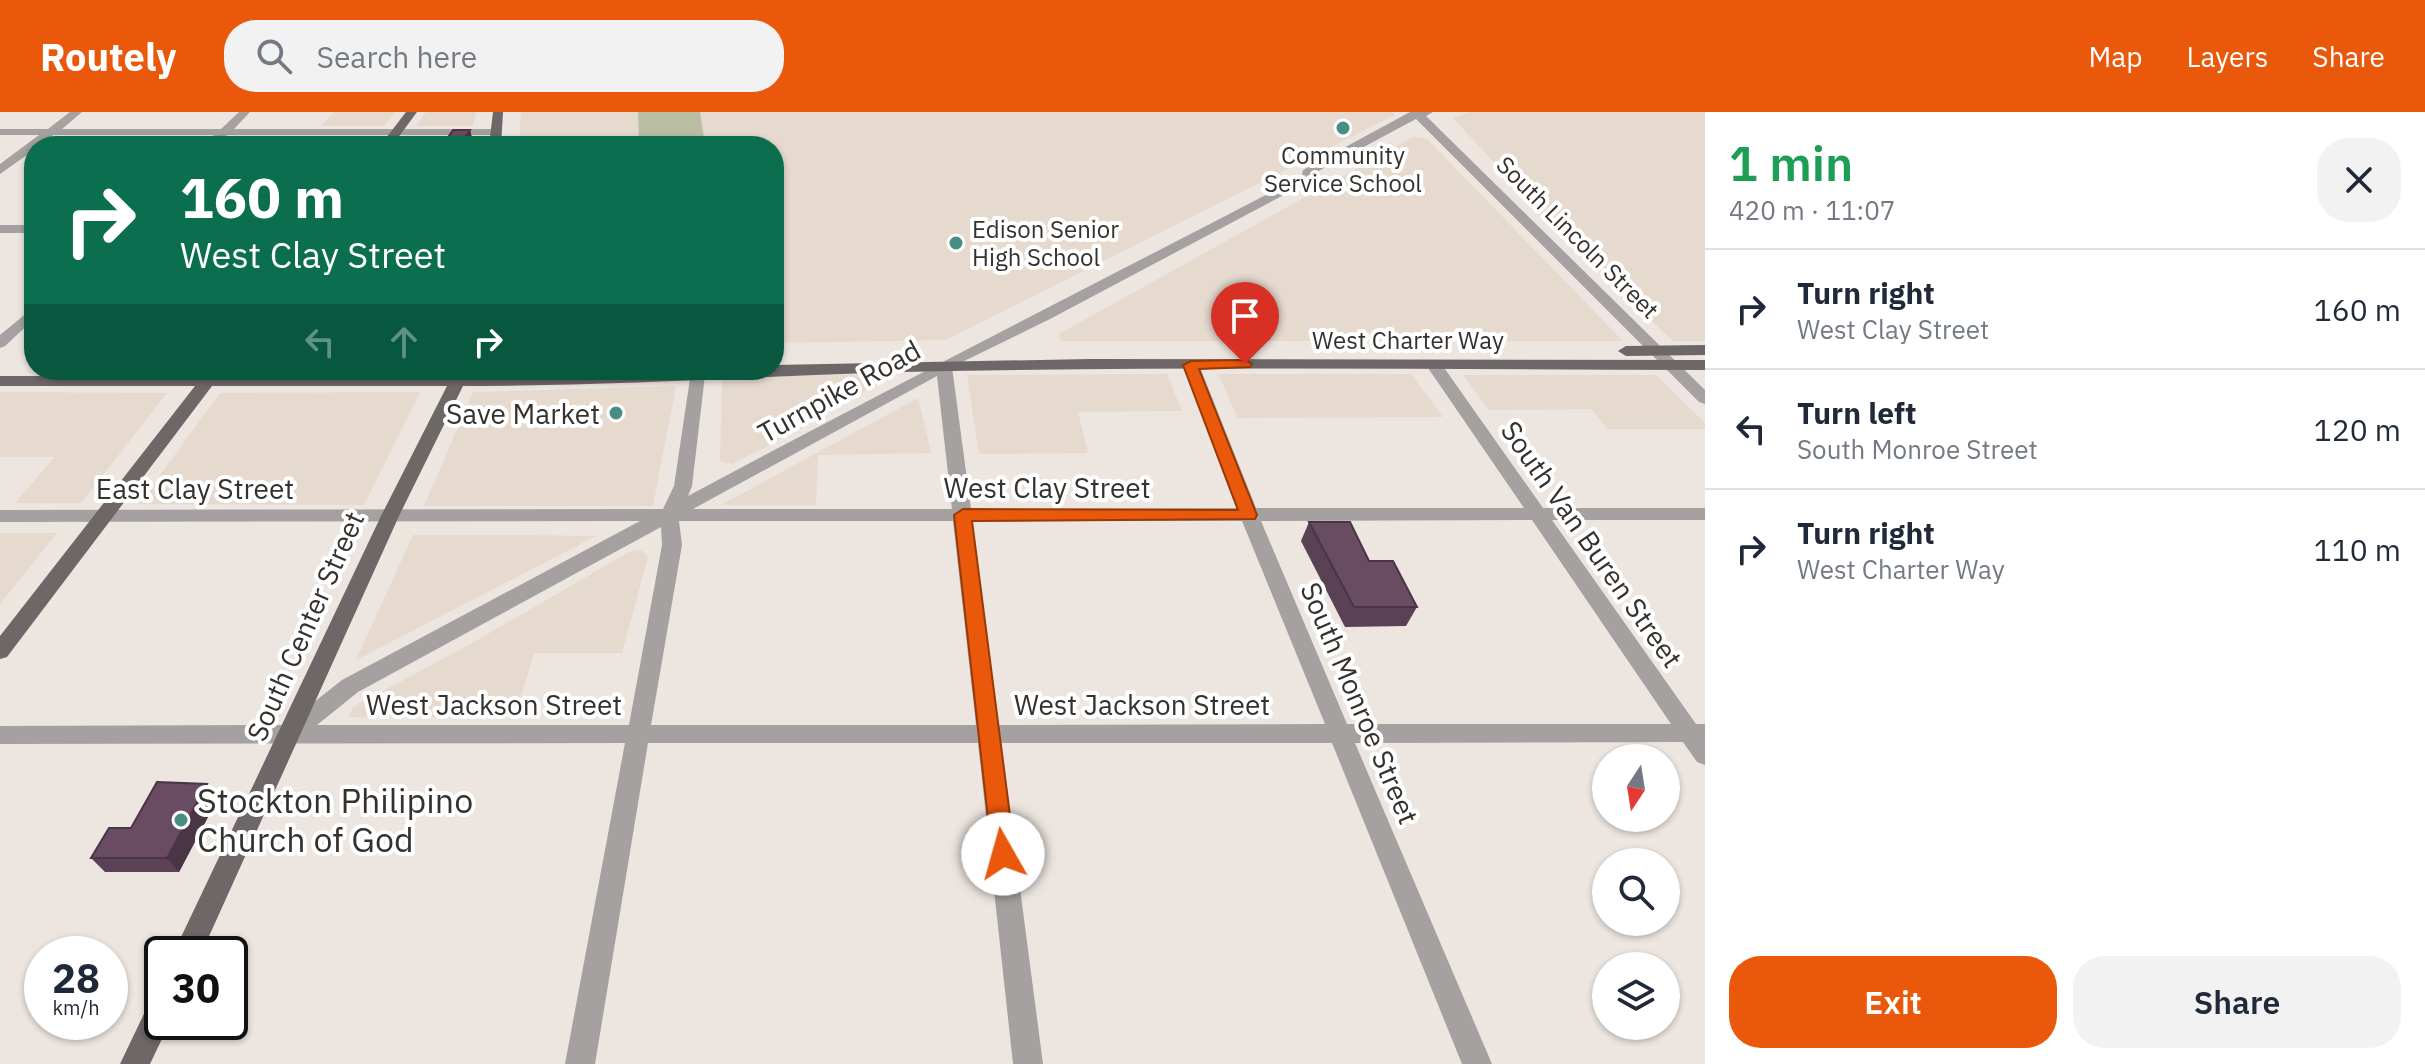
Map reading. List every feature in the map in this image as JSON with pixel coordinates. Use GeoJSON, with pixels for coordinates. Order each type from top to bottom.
{"type":"FeatureCollection","features":[{"type":"Feature","properties":{"kind":"main road"},"geometry":{"type":"LineString","coordinates":[[394,136],[412,112]]}},
{"type":"Feature","properties":{"kind":"main road"},"geometry":{"type":"LineString","coordinates":[[496,136],[498,112]]}},
{"type":"Feature","properties":{"kind":"main road","name":"West Charter Way"},"geometry":{"type":"LineString","coordinates":[[784,356],[1705,350]]}},
{"type":"Feature","properties":{"kind":"main road"},"geometry":{"type":"LineString","coordinates":[[1191,365],[1192,359],[1253,358],[1256,352]]}},
{"type":"Feature","properties":{"kind":"main road"},"geometry":{"type":"LineString","coordinates":[[1434,365],[1440,359],[1491,358],[1502,352]]}},
{"type":"Feature","properties":{"kind":"main road","name":"West Charter Way"},"geometry":{"type":"LineString","coordinates":[[784,370],[944,365],[1705,365]]}},
{"type":"Feature","properties":{"kind":"main road"},"geometry":{"type":"LineString","coordinates":[[0,367],[24,367]]}},
{"type":"Feature","properties":{"kind":"main road","name":"West Charter Way"},"geometry":{"type":"LineString","coordinates":[[0,381],[35,380]]}},
{"type":"Feature","properties":{"kind":"main road"},"geometry":{"type":"LineString","coordinates":[[0,651],[207,380]]}},
{"type":"Feature","properties":{"kind":"main road","name":"South Center Street"},"geometry":{"type":"LineString","coordinates":[[196,936],[390,516],[458,380]]}},
{"type":"Feature","properties":{"kind":"main road","name":"West Charter Way"},"geometry":{"type":"LineString","coordinates":[[535,380],[574,380]]}},
{"type":"Feature","properties":{"kind":"main road"},"geometry":{"type":"LineString","coordinates":[[135,1064],[146,1040]]}},
{"type":"Feature","properties":{"kind":"street"},"geometry":{"type":"LineString","coordinates":[[45,136],[77,112]]}},
{"type":"Feature","properties":{"kind":"street"},"geometry":{"type":"LineString","coordinates":[[220,136],[245,112]]}},
{"type":"Feature","properties":{"kind":"street","name":"Turnpike Road"},"geometry":{"type":"LineString","coordinates":[[291,734],[350,686],[944,365],[1316,176],[1307,173],[1421,113]]}},
{"type":"Feature","properties":{"kind":"street","name":"South Lincoln Street"},"geometry":{"type":"LineString","coordinates":[[1421,113],[1705,399]]}},
{"type":"Feature","properties":{"kind":"street"},"geometry":{"type":"LineString","coordinates":[[0,132],[496,132]]}},
{"type":"Feature","properties":{"kind":"street"},"geometry":{"type":"LineString","coordinates":[[0,170],[24,152]]}},
{"type":"Feature","properties":{"kind":"street"},"geometry":{"type":"LineString","coordinates":[[0,229],[24,229]]}},
{"type":"Feature","properties":{"kind":"street"},"geometry":{"type":"LineString","coordinates":[[0,343],[24,320]]}},
{"type":"Feature","properties":{"kind":"street"},"geometry":{"type":"LineString","coordinates":[[944,365],[1028,1064]]}},
{"type":"Feature","properties":{"kind":"street","name":"South Monroe Street"},"geometry":{"type":"LineString","coordinates":[[1191,365],[1249,515],[1477,1064]]}},
{"type":"Feature","properties":{"kind":"street","name":"South Van Buren Street"},"geometry":{"type":"LineString","coordinates":[[1434,365],[1535,514],[1698,734],[1705,755]]}},
{"type":"Feature","properties":{"kind":"street"},"geometry":{"type":"LineString","coordinates":[[580,1064],[672,545],[669,516],[683,486],[696,380]]}},
{"type":"Feature","properties":{"kind":"street","name":"West Clay Street"},"geometry":{"type":"LineString","coordinates":[[390,516],[1705,514]]}},
{"type":"Feature","properties":{"kind":"street","name":"East Clay Street"},"geometry":{"type":"LineString","coordinates":[[0,516],[390,516]]}},
{"type":"Feature","properties":{"kind":"street","name":"West Jackson Street"},"geometry":{"type":"LineString","coordinates":[[0,735],[1698,734]]}},
{"type":"Feature","properties":{"kind":"shaded area"},"geometry":{"type":"Polygon","coordinates":[[[334,112],[395,112],[384,126],[321,126],[334,112]]]}},
{"type":"Feature","properties":{"kind":"shaded area"},"geometry":{"type":"Polygon","coordinates":[[[426,112],[476,112],[473,126],[416,126],[426,112]]]}},
{"type":"Feature","properties":{"kind":"shaded area","name":"Edison Senior High School"},"geometry":{"type":"Polygon","coordinates":[[[521,112],[1392,112],[1395,115],[946,340],[784,343],[784,136],[520,136],[521,112]]]}},
{"type":"Feature","properties":{"kind":"shaded area"},"geometry":{"type":"Polygon","coordinates":[[[1470,112],[1705,112],[1705,341],[1673,341],[1569,244],[1453,118],[1470,112]]]}},
{"type":"Feature","properties":{"kind":"shaded area"},"geometry":{"type":"Polygon","coordinates":[[[1413,137],[1427,139],[1623,341],[1061,341],[1059,334],[1413,137]]]}},
{"type":"Feature","properties":{"kind":"shaded area"},"geometry":{"type":"Polygon","coordinates":[[[888,374],[888,378],[788,436],[732,464],[720,461],[722,381],[784,380],[784,376],[888,374]]]}},
{"type":"Feature","properties":{"kind":"shaded area"},"geometry":{"type":"Polygon","coordinates":[[[1167,374],[1182,411],[1078,412],[1088,453],[979,454],[967,375],[1167,374]]]}},
{"type":"Feature","properties":{"kind":"shaded area"},"geometry":{"type":"Polygon","coordinates":[[[1218,374],[1411,374],[1443,417],[1238,418],[1218,374]]]}},
{"type":"Feature","properties":{"kind":"shaded area"},"geometry":{"type":"Polygon","coordinates":[[[1463,375],[1656,375],[1705,423],[1705,429],[1608,429],[1591,409],[1489,410],[1463,375]]]}},
{"type":"Feature","properties":{"kind":"shaded area"},"geometry":{"type":"Polygon","coordinates":[[[676,386],[653,506],[424,506],[473,392],[676,386]]]}},
{"type":"Feature","properties":{"kind":"shaded area"},"geometry":{"type":"Polygon","coordinates":[[[0,392],[167,393],[81,503],[15,503],[55,457],[0,457],[0,392]]]}},
{"type":"Feature","properties":{"kind":"shaded area"},"geometry":{"type":"Polygon","coordinates":[[[420,392],[364,505],[139,504],[220,393],[420,392]]]}},
{"type":"Feature","properties":{"kind":"shaded area"},"geometry":{"type":"Polygon","coordinates":[[[918,398],[931,453],[818,455],[816,505],[721,505],[918,398]]]}},
{"type":"Feature","properties":{"kind":"shaded area"},"geometry":{"type":"Polygon","coordinates":[[[0,533],[57,533],[0,604],[0,533]]]}},
{"type":"Feature","properties":{"kind":"shaded area"},"geometry":{"type":"Polygon","coordinates":[[[413,535],[511,535],[596,536],[356,660],[413,535]]]}},
{"type":"Feature","properties":{"kind":"shaded area"},"geometry":{"type":"Polygon","coordinates":[[[641,550],[648,557],[622,653],[534,653],[515,718],[348,717],[353,707],[467,646],[629,552],[641,550]]]}},
{"type":"Feature","properties":{"kind":"green space"},"geometry":{"type":"Polygon","coordinates":[[[638,112],[700,112],[704,136],[639,136],[638,112]]]}},
{"type":"Feature","properties":{"kind":"building"},"geometry":{"type":"Polygon","coordinates":[[[453,130],[470,130],[466,136],[449,136],[453,130]]]}},
{"type":"Feature","properties":{"kind":"building"},"geometry":{"type":"Polygon","coordinates":[[[1309,522],[1350,522],[1369,561],[1393,561],[1417,607],[1354,607],[1309,522]]]}},
{"type":"Feature","properties":{"kind":"building"},"geometry":{"type":"Polygon","coordinates":[[[157,782],[207,784],[167,858],[91,858],[109,828],[131,828],[157,782]]]}},
{"type":"Feature","properties":{"kind":"place","name":"Community Service School"},"geometry":{"type":"Point","coordinates":[1343,128]}},
{"type":"Feature","properties":{"kind":"place","name":"Edison Senior High School"},"geometry":{"type":"Point","coordinates":[956,243]}},
{"type":"Feature","properties":{"kind":"place","name":"Save Market"},"geometry":{"type":"Point","coordinates":[616,413]}},
{"type":"Feature","properties":{"kind":"place","name":"Stockton Philipino Church of God"},"geometry":{"type":"Point","coordinates":[181,820]}},
{"type":"Feature","properties":{"kind":"route"},"geometry":{"type":"LineString","coordinates":[[1003,854],[963,515],[1249,515],[1191,365],[1245,364]]}}]}
